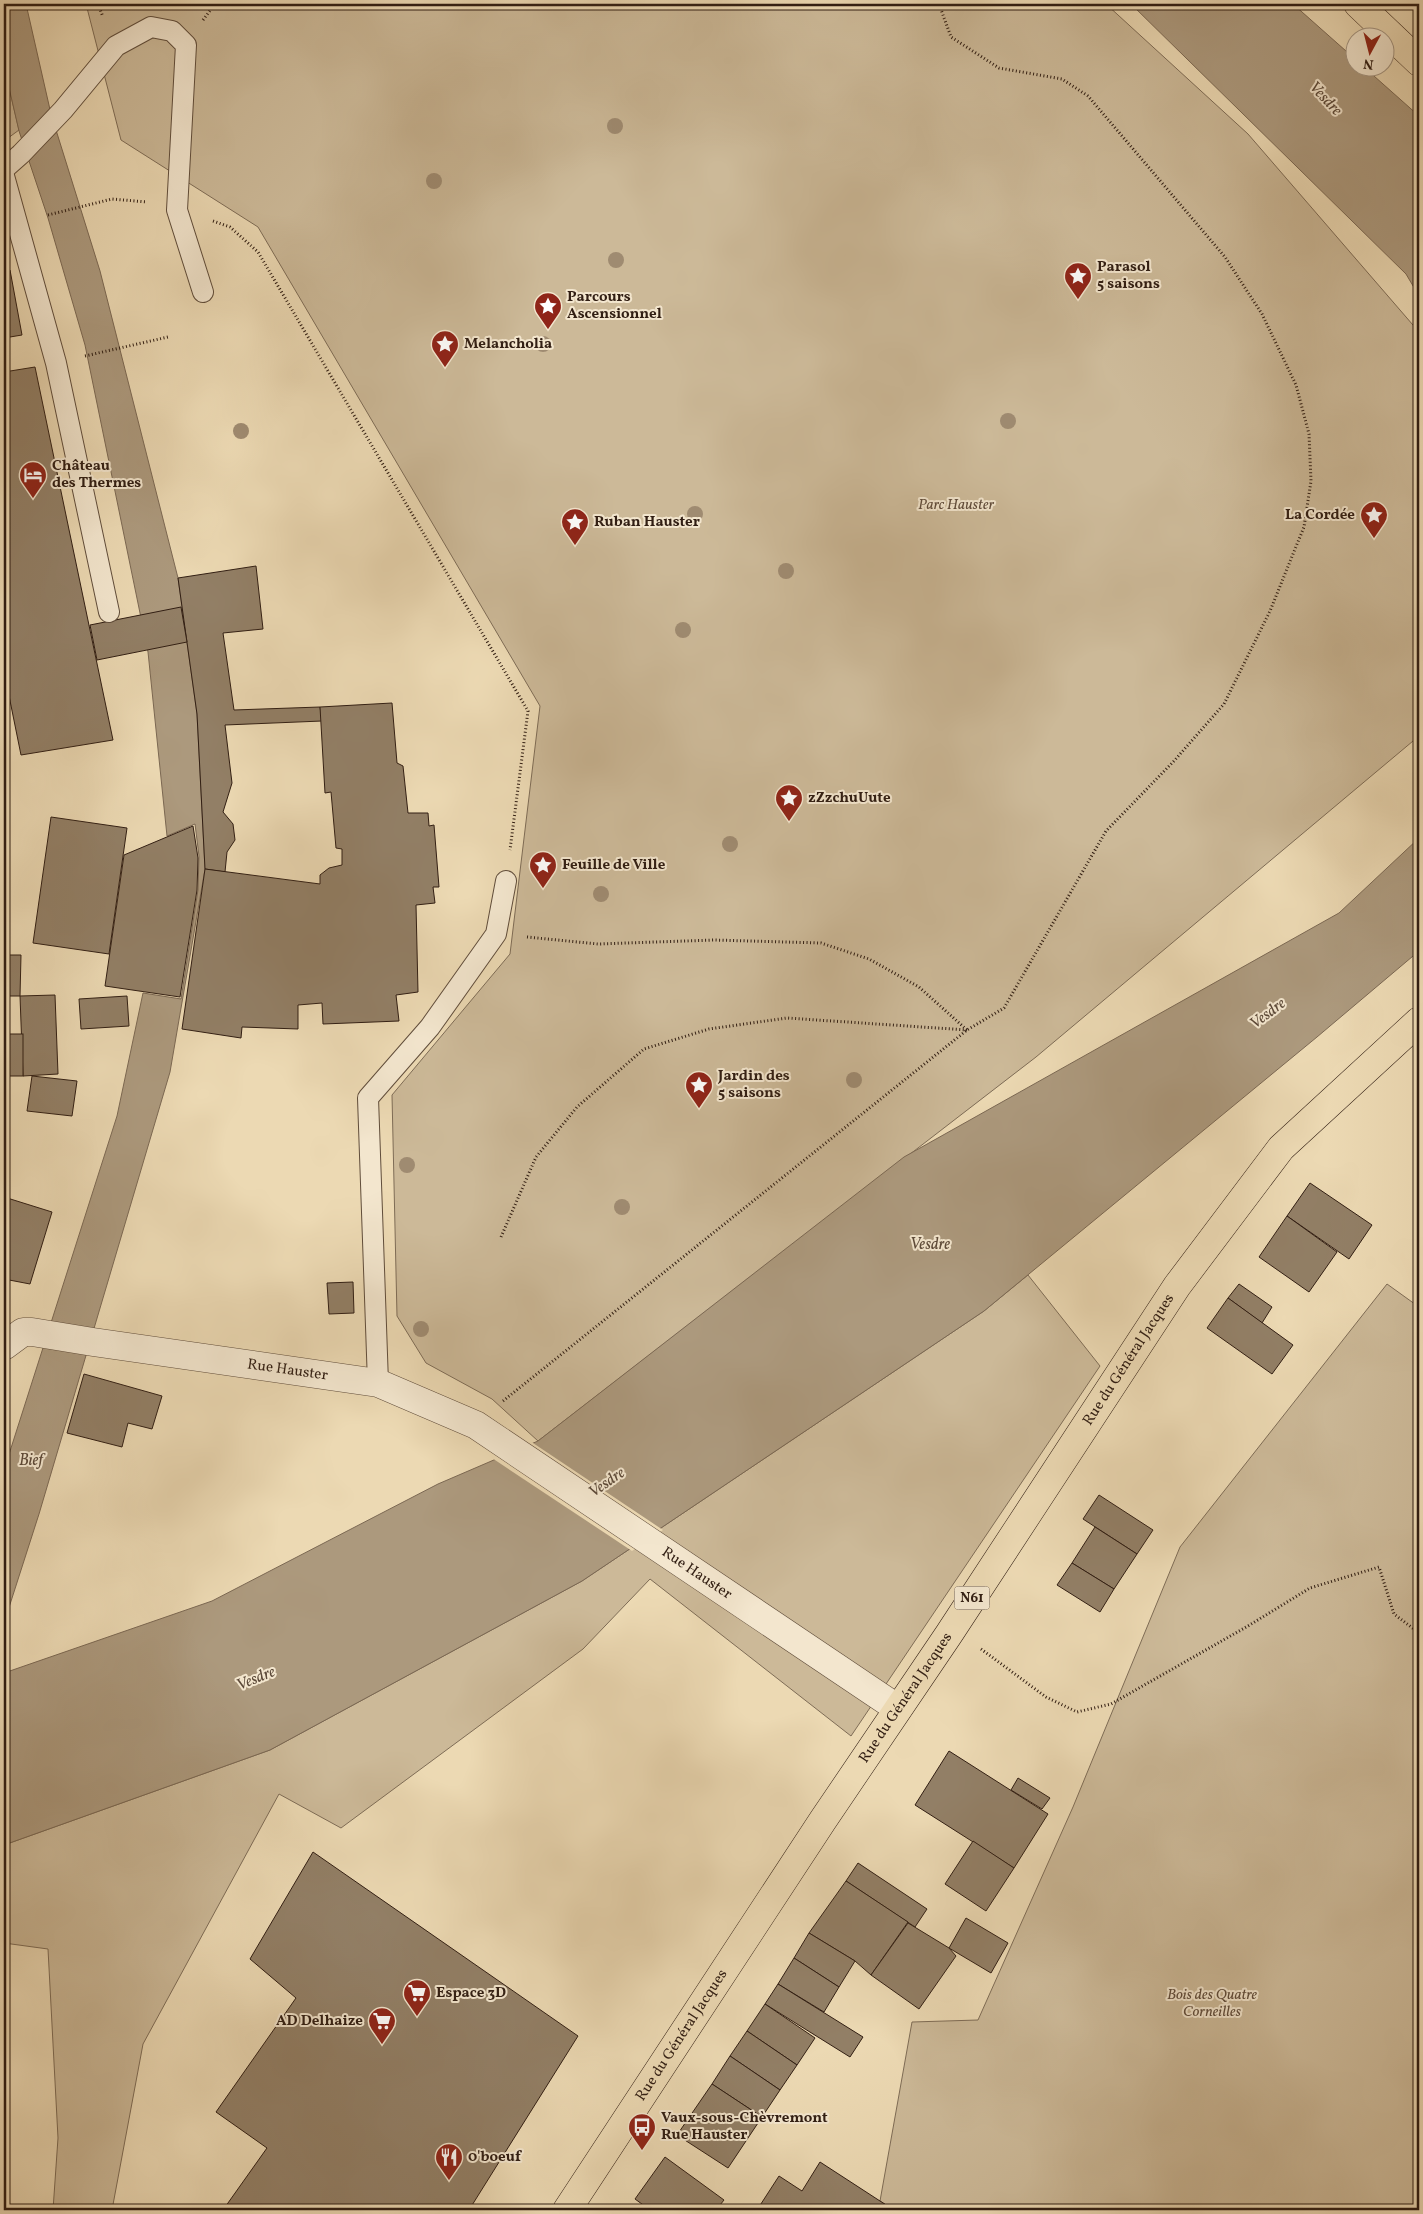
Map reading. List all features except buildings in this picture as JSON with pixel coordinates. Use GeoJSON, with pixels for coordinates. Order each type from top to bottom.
{"type":"FeatureCollection","features":[{"type":"Feature","properties":{"kind":"main road"},"geometry":{"type":"LineString","coordinates":[[1358,4],[1419,62]]}},
{"type":"Feature","properties":{"kind":"main road","name":"Rue du Général Jacques"},"geometry":{"type":"LineString","coordinates":[[567,2210],[1177,1286],[1281,1148],[1419,1021]]}},
{"type":"Feature","properties":{"kind":"street","name":"Rue Hauster"},"geometry":{"type":"LineString","coordinates":[[4,1346],[23,1332],[44,1333],[93,1342],[378,1384],[486,1432],[897,1708]]}},
{"type":"Feature","properties":{"kind":"lane"},"geometry":{"type":"LineString","coordinates":[[4,169],[63,110],[116,46],[151,26],[172,31],[186,45],[177,210],[204,292]]}},
{"type":"Feature","properties":{"kind":"lane"},"geometry":{"type":"LineString","coordinates":[[4,176],[56,363],[109,612]]}},
{"type":"Feature","properties":{"kind":"lane"},"geometry":{"type":"LineString","coordinates":[[378,1384],[368,1098],[430,1026],[496,934],[506,881]]}},
{"type":"Feature","properties":{"kind":"path"},"geometry":{"type":"LineString","coordinates":[[486,1432],[526,1383],[967,1030],[1004,1008],[1106,831],[1174,761],[1224,704],[1270,610],[1304,527],[1311,481],[1309,434],[1296,385],[1262,314],[1225,257],[1088,96],[1062,78],[999,68],[951,37],[939,4]]}},
{"type":"Feature","properties":{"kind":"path"},"geometry":{"type":"LineString","coordinates":[[41,216],[112,199],[144,201],[230,227],[258,252],[528,712],[506,881]]}},
{"type":"Feature","properties":{"kind":"path"},"geometry":{"type":"LineString","coordinates":[[79,358],[168,337]]}},
{"type":"Feature","properties":{"kind":"path"},"geometry":{"type":"LineString","coordinates":[[496,934],[598,944],[714,940],[821,943],[869,959],[919,987],[967,1030]]}},
{"type":"Feature","properties":{"kind":"path"},"geometry":{"type":"LineString","coordinates":[[501,1237],[536,1157],[577,1107],[644,1049],[709,1029],[787,1018],[967,1030]]}},
{"type":"Feature","properties":{"kind":"path"},"geometry":{"type":"LineString","coordinates":[[949,1634],[980,1648],[1046,1697],[1077,1712],[1111,1704],[1248,1626],[1310,1588],[1379,1567],[1394,1614],[1419,1632]]}},
{"type":"Feature","properties":{"kind":"green space","name":"Parc Hauster"},"geometry":{"type":"Polygon","coordinates":[[[86,4],[1106,4],[1248,134],[1419,332],[1419,736],[1036,1057],[538,1441],[492,1399],[426,1363],[397,1316],[392,1095],[510,954],[540,706],[258,227],[121,140],[86,4]]]}},
{"type":"Feature","properties":{"kind":"green space"},"geometry":{"type":"Polygon","coordinates":[[[4,66],[19,130],[4,141],[4,66]]]}},
{"type":"Feature","properties":{"kind":"green space"},"geometry":{"type":"Polygon","coordinates":[[[1028,1275],[1100,1366],[851,1736],[650,1579],[583,1649],[341,1828],[279,1794],[143,2044],[112,2210],[53,2210],[58,2138],[48,1949],[4,1943],[4,1845],[270,1750],[582,1581],[984,1311],[1028,1275]]]}},
{"type":"Feature","properties":{"kind":"green space","name":"Bois des Quatre Corneilles"},"geometry":{"type":"Polygon","coordinates":[[[1387,1284],[1419,1307],[1419,2210],[894,2210],[880,2201],[912,2022],[978,2020],[1073,1807],[1180,1547],[1387,1284]]]}},
{"type":"Feature","properties":{"kind":"water","name":"Bief"},"geometry":{"type":"Polygon","coordinates":[[[4,4],[26,4],[51,114],[100,271],[178,578],[197,714],[205,869],[170,1072],[39,1514],[4,1623],[4,1470],[117,1116],[143,993],[181,999],[198,890],[199,856],[195,824],[167,836],[148,652],[85,345],[48,218],[19,131],[4,66],[4,4]]]}},
{"type":"Feature","properties":{"kind":"water","name":"Vesdre"},"geometry":{"type":"Polygon","coordinates":[[[1131,4],[1293,4],[1346,51],[1346,78],[1376,78],[1419,116],[1419,296],[1406,274],[1131,4]]]}},
{"type":"Feature","properties":{"kind":"water","name":"Vesdre"},"geometry":{"type":"Polygon","coordinates":[[[1419,838],[1419,951],[984,1311],[582,1581],[270,1750],[4,1845],[4,1673],[212,1601],[438,1484],[538,1441],[904,1157],[1339,913],[1419,838]]]}},
{"type":"Feature","properties":{"kind":"pier"},"geometry":{"type":"Polygon","coordinates":[[[530,1441],[663,1530],[632,1551],[492,1458],[530,1441]]]}},
{"type":"Feature","properties":{"kind":"place","name":"Parasol 5 saisons"},"geometry":{"type":"Point","coordinates":[1078,300]}},
{"type":"Feature","properties":{"kind":"place","name":"Parcours Ascensionnel"},"geometry":{"type":"Point","coordinates":[548,330]}},
{"type":"Feature","properties":{"kind":"place","name":"Melancholia"},"geometry":{"type":"Point","coordinates":[445,368]}},
{"type":"Feature","properties":{"kind":"place","name":"Château des Thermes"},"geometry":{"type":"Point","coordinates":[33,499]}},
{"type":"Feature","properties":{"kind":"place","name":"La Cordée"},"geometry":{"type":"Point","coordinates":[1374,539]}},
{"type":"Feature","properties":{"kind":"place","name":"Ruban Hauster"},"geometry":{"type":"Point","coordinates":[575,546]}},
{"type":"Feature","properties":{"kind":"place","name":"zZzchuUute"},"geometry":{"type":"Point","coordinates":[789,822]}},
{"type":"Feature","properties":{"kind":"place","name":"Feuille de Ville"},"geometry":{"type":"Point","coordinates":[543,889]}},
{"type":"Feature","properties":{"kind":"place","name":"Jardin des 5 saisons"},"geometry":{"type":"Point","coordinates":[699,1109]}},
{"type":"Feature","properties":{"kind":"place","name":"Espace 3D"},"geometry":{"type":"Point","coordinates":[417,2017]}},
{"type":"Feature","properties":{"kind":"place","name":"AD Delhaize"},"geometry":{"type":"Point","coordinates":[382,2045]}},
{"type":"Feature","properties":{"kind":"place","name":"Vaux-sous-Chèvremont Rue Hauster"},"geometry":{"type":"Point","coordinates":[642,2151]}},
{"type":"Feature","properties":{"kind":"place","name":"0'boeuf"},"geometry":{"type":"Point","coordinates":[449,2181]}}]}
